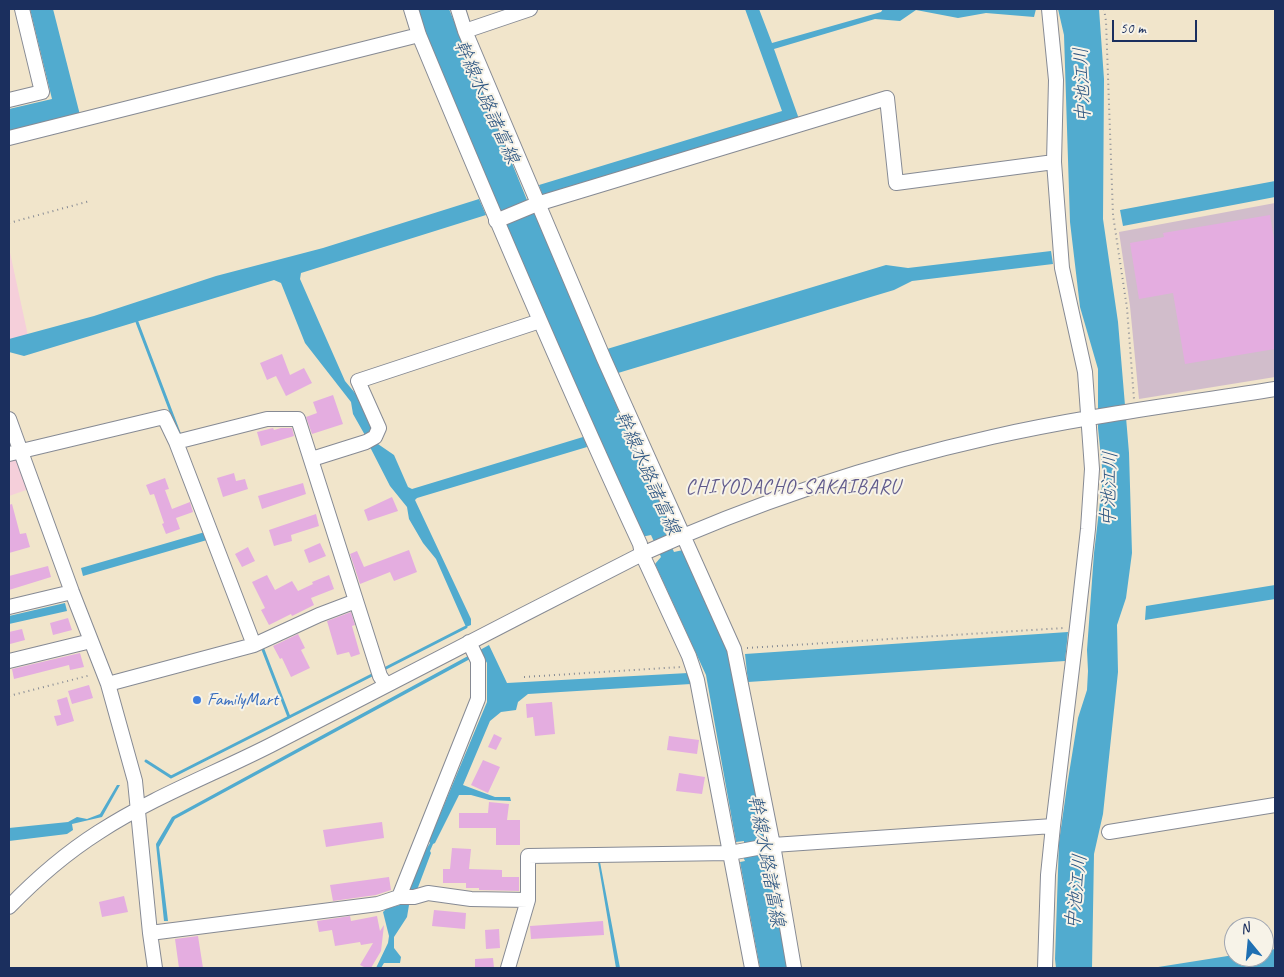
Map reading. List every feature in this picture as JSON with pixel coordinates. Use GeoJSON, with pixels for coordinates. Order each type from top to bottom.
{"type":"FeatureCollection","features":[{"type":"Feature","properties":{"kind":"street"},"geometry":{"type":"LineString","coordinates":[[9,100],[42,92],[22,9]]}},
{"type":"Feature","properties":{"kind":"street"},"geometry":{"type":"LineString","coordinates":[[410,9],[496,221],[591,439],[640,544],[642,554],[695,673],[734,852],[752,968]]}},
{"type":"Feature","properties":{"kind":"street"},"geometry":{"type":"LineString","coordinates":[[458,9],[531,206],[607,365],[677,539],[734,649],[740,670],[768,846],[794,968]]}},
{"type":"Feature","properties":{"kind":"street"},"geometry":{"type":"LineString","coordinates":[[465,32],[530,9]]}},
{"type":"Feature","properties":{"kind":"street"},"geometry":{"type":"LineString","coordinates":[[1045,968],[1048,875],[1052,826],[1088,529],[1092,469],[1085,372],[1062,268],[1054,162],[1056,80],[1049,9]]}},
{"type":"Feature","properties":{"kind":"street"},"geometry":{"type":"LineString","coordinates":[[9,138],[419,35]]}},
{"type":"Feature","properties":{"kind":"street"},"geometry":{"type":"LineString","coordinates":[[496,221],[531,206],[887,98],[896,182],[1054,162]]}},
{"type":"Feature","properties":{"kind":"street"},"geometry":{"type":"LineString","coordinates":[[312,459],[371,440],[379,428],[358,381],[540,321]]}},
{"type":"Feature","properties":{"kind":"street"},"geometry":{"type":"LineString","coordinates":[[9,907],[27,888],[62,859],[98,832],[139,809],[260,750],[655,548],[790,494],[886,464],[993,437],[1089,419],[1275,389]]}},
{"type":"Feature","properties":{"kind":"street"},"geometry":{"type":"LineString","coordinates":[[15,452],[164,417],[182,441],[259,643]]}},
{"type":"Feature","properties":{"kind":"street"},"geometry":{"type":"LineString","coordinates":[[182,441],[267,418],[298,418],[380,676],[386,685]]}},
{"type":"Feature","properties":{"kind":"street"},"geometry":{"type":"LineString","coordinates":[[9,419],[15,452],[105,678],[135,781],[155,968]]}},
{"type":"Feature","properties":{"kind":"street"},"geometry":{"type":"LineString","coordinates":[[9,607],[72,592]]}},
{"type":"Feature","properties":{"kind":"street"},"geometry":{"type":"LineString","coordinates":[[105,678],[259,643],[319,615],[356,601]]}},
{"type":"Feature","properties":{"kind":"street"},"geometry":{"type":"LineString","coordinates":[[9,661],[91,641]]}},
{"type":"Feature","properties":{"kind":"street"},"geometry":{"type":"LineString","coordinates":[[399,897],[478,699],[478,661],[469,642]]}},
{"type":"Feature","properties":{"kind":"street"},"geometry":{"type":"LineString","coordinates":[[1110,832],[1275,804]]}},
{"type":"Feature","properties":{"kind":"street"},"geometry":{"type":"LineString","coordinates":[[508,968],[528,900],[528,856],[734,852],[768,846],[1052,826]]}},
{"type":"Feature","properties":{"kind":"street"},"geometry":{"type":"LineString","coordinates":[[150,933],[378,904],[399,897],[414,897],[428,893],[471,899],[528,900]]}},
{"type":"Feature","properties":{"kind":"path"},"geometry":{"type":"LineString","coordinates":[[1104,9],[1113,215],[1127,308],[1135,412]]}},
{"type":"Feature","properties":{"kind":"path"},"geometry":{"type":"LineString","coordinates":[[9,223],[90,201]]}},
{"type":"Feature","properties":{"kind":"path"},"geometry":{"type":"LineString","coordinates":[[734,649],[1077,627]]}},
{"type":"Feature","properties":{"kind":"path"},"geometry":{"type":"LineString","coordinates":[[524,677],[695,673]]}},
{"type":"Feature","properties":{"kind":"path"},"geometry":{"type":"LineString","coordinates":[[9,696],[105,678]]}},
{"type":"Feature","properties":{"kind":"shaded area"},"geometry":{"type":"Polygon","coordinates":[[[1275,203],[1275,377],[1139,399],[1130,306],[1119,232],[1275,203]]]}},
{"type":"Feature","properties":{"kind":"shaded area"},"geometry":{"type":"Polygon","coordinates":[[[9,248],[30,345],[9,349],[9,248]]]}},
{"type":"Feature","properties":{"kind":"shaded area"},"geometry":{"type":"Polygon","coordinates":[[[13,447],[29,489],[9,496],[9,448],[13,447]]]}},
{"type":"Feature","properties":{"kind":"water"},"geometry":{"type":"Polygon","coordinates":[[[30,9],[53,9],[80,115],[9,131],[9,109],[52,99],[30,9]]]}},
{"type":"Feature","properties":{"kind":"water","name":"幹線水路諸富線"},"geometry":{"type":"Polygon","coordinates":[[[416,9],[449,9],[527,200],[520,204],[534,212],[621,416],[672,524],[664,530],[674,552],[683,550],[728,653],[765,840],[744,845],[744,841],[736,842],[706,675],[655,564],[661,557],[651,535],[641,537],[499,213],[425,36],[416,9]]]}},
{"type":"Feature","properties":{"kind":"water"},"geometry":{"type":"Polygon","coordinates":[[[745,9],[759,9],[772,43],[881,12],[883,9],[1036,9],[1034,17],[986,13],[958,18],[916,10],[900,21],[875,19],[774,49],[799,119],[543,197],[539,185],[782,111],[745,9]]]}},
{"type":"Feature","properties":{"kind":"water","name":"中池江川"},"geometry":{"type":"Polygon","coordinates":[[[1058,9],[1099,9],[1104,79],[1103,219],[1118,322],[1129,453],[1132,553],[1126,598],[1117,625],[1118,672],[1103,814],[1094,854],[1092,968],[1056,968],[1055,959],[1059,842],[1078,718],[1087,690],[1087,650],[1094,553],[1103,477],[1098,428],[1098,369],[1080,307],[1070,222],[1064,35],[1058,9]]]}},
{"type":"Feature","properties":{"kind":"water"},"geometry":{"type":"Polygon","coordinates":[[[1275,181],[1275,197],[1123,226],[1120,210],[1275,181]]]}},
{"type":"Feature","properties":{"kind":"water"},"geometry":{"type":"Polygon","coordinates":[[[479,199],[486,215],[301,273],[300,279],[345,381],[360,399],[375,442],[394,455],[408,487],[412,489],[583,437],[586,442],[587,447],[415,500],[471,619],[471,625],[466,627],[436,559],[423,543],[409,519],[407,507],[390,486],[353,414],[351,402],[305,343],[281,283],[274,280],[24,356],[9,352],[9,339],[94,316],[216,276],[323,248],[479,199]]]}},
{"type":"Feature","properties":{"kind":"water"},"geometry":{"type":"Polygon","coordinates":[[[1051,251],[1053,264],[912,281],[894,290],[618,373],[607,349],[886,265],[908,268],[1051,251]]]}},
{"type":"Feature","properties":{"kind":"water"},"geometry":{"type":"Polygon","coordinates":[[[205,532],[207,540],[83,576],[81,568],[205,532]]]}},
{"type":"Feature","properties":{"kind":"water"},"geometry":{"type":"Polygon","coordinates":[[[1275,585],[1275,599],[1145,620],[1146,606],[1275,585]]]}},
{"type":"Feature","properties":{"kind":"water"},"geometry":{"type":"Polygon","coordinates":[[[65,603],[67,611],[9,624],[9,616],[65,603]]]}},
{"type":"Feature","properties":{"kind":"water"},"geometry":{"type":"Polygon","coordinates":[[[1068,632],[1065,661],[748,682],[745,654],[1068,632]]]}},
{"type":"Feature","properties":{"kind":"water"},"geometry":{"type":"Polygon","coordinates":[[[489,645],[507,683],[688,673],[691,684],[528,694],[518,702],[516,710],[501,712],[490,721],[463,785],[495,797],[510,797],[511,801],[489,800],[471,795],[459,795],[433,844],[417,890],[412,890],[409,888],[430,843],[429,841],[487,702],[487,663],[480,650],[489,645]]]}},
{"type":"Feature","properties":{"kind":"water"},"geometry":{"type":"Polygon","coordinates":[[[468,656],[470,659],[175,819],[159,847],[168,921],[164,921],[156,844],[172,817],[468,656]]]}},
{"type":"Feature","properties":{"kind":"water"},"geometry":{"type":"Polygon","coordinates":[[[117,785],[120,785],[102,817],[72,824],[73,830],[67,834],[9,841],[9,828],[68,822],[77,817],[87,819],[100,814],[117,785]]]}},
{"type":"Feature","properties":{"kind":"water","name":"幹線水路諸富線"},"geometry":{"type":"Polygon","coordinates":[[[760,854],[761,858],[768,857],[787,968],[760,968],[740,862],[745,861],[743,857],[760,854]]]}},
{"type":"Feature","properties":{"kind":"water"},"geometry":{"type":"Polygon","coordinates":[[[598,862],[600,862],[620,968],[616,968],[598,862]]]}},
{"type":"Feature","properties":{"kind":"water"},"geometry":{"type":"Polygon","coordinates":[[[406,903],[409,905],[407,917],[394,937],[394,948],[401,957],[400,963],[384,963],[381,968],[376,968],[388,943],[389,936],[383,912],[386,909],[406,903]]]}},
{"type":"Feature","properties":{"kind":"water"},"geometry":{"type":"Polygon","coordinates":[[[1274,949],[1275,967],[1152,968],[1224,957],[1224,967],[1274,967],[1274,949]]]}},
{"type":"Feature","properties":{"kind":"building"},"geometry":{"type":"Polygon","coordinates":[[[1270,215],[1275,245],[1275,349],[1185,364],[1173,293],[1139,299],[1130,243],[1164,237],[1163,233],[1270,215]]]}},
{"type":"Feature","properties":{"kind":"building"},"geometry":{"type":"Polygon","coordinates":[[[282,354],[290,375],[304,368],[312,383],[286,396],[276,376],[267,380],[260,363],[282,354]]]}},
{"type":"Feature","properties":{"kind":"building"},"geometry":{"type":"Polygon","coordinates":[[[333,395],[343,424],[312,434],[306,417],[317,413],[313,402],[333,395]]]}},
{"type":"Feature","properties":{"kind":"building"},"geometry":{"type":"Polygon","coordinates":[[[273,428],[274,430],[292,428],[294,436],[261,446],[257,432],[273,428]]]}},
{"type":"Feature","properties":{"kind":"building"},"geometry":{"type":"Polygon","coordinates":[[[234,473],[236,481],[245,479],[248,489],[223,497],[217,478],[234,473]]]}},
{"type":"Feature","properties":{"kind":"building"},"geometry":{"type":"Polygon","coordinates":[[[165,478],[169,489],[165,490],[172,509],[190,502],[193,512],[176,518],[180,529],[166,534],[154,494],[150,495],[146,485],[165,478]]]}},
{"type":"Feature","properties":{"kind":"building"},"geometry":{"type":"Polygon","coordinates":[[[303,483],[306,494],[262,509],[258,496],[303,483]]]}},
{"type":"Feature","properties":{"kind":"building"},"geometry":{"type":"Polygon","coordinates":[[[392,497],[398,511],[368,521],[364,510],[392,497]]]}},
{"type":"Feature","properties":{"kind":"building"},"geometry":{"type":"Polygon","coordinates":[[[12,504],[20,534],[26,533],[30,547],[9,553],[9,505],[12,504]]]}},
{"type":"Feature","properties":{"kind":"building"},"geometry":{"type":"Polygon","coordinates":[[[316,514],[319,526],[291,535],[292,541],[274,546],[269,530],[316,514]]]}},
{"type":"Feature","properties":{"kind":"building"},"geometry":{"type":"Polygon","coordinates":[[[320,543],[326,556],[309,563],[304,550],[320,543]]]}},
{"type":"Feature","properties":{"kind":"building"},"geometry":{"type":"Polygon","coordinates":[[[248,547],[255,561],[242,567],[235,554],[248,547]]]}},
{"type":"Feature","properties":{"kind":"building"},"geometry":{"type":"Polygon","coordinates":[[[409,550],[417,572],[394,581],[390,572],[360,584],[350,554],[357,551],[364,567],[409,550]]]}},
{"type":"Feature","properties":{"kind":"building"},"geometry":{"type":"Polygon","coordinates":[[[48,566],[51,577],[9,590],[9,576],[48,566]]]}},
{"type":"Feature","properties":{"kind":"building"},"geometry":{"type":"Polygon","coordinates":[[[267,575],[275,590],[292,581],[298,591],[313,584],[312,582],[329,575],[334,589],[311,598],[314,605],[269,625],[261,610],[265,608],[252,582],[267,575]]]}},
{"type":"Feature","properties":{"kind":"building"},"geometry":{"type":"Polygon","coordinates":[[[351,612],[355,625],[352,626],[360,654],[351,657],[349,652],[337,655],[327,621],[351,612]]]}},
{"type":"Feature","properties":{"kind":"building"},"geometry":{"type":"Polygon","coordinates":[[[68,618],[72,630],[53,635],[50,623],[68,618]]]}},
{"type":"Feature","properties":{"kind":"building"},"geometry":{"type":"Polygon","coordinates":[[[22,629],[25,640],[10,644],[9,632],[22,629]]]}},
{"type":"Feature","properties":{"kind":"building"},"geometry":{"type":"Polygon","coordinates":[[[298,634],[305,648],[301,650],[310,668],[291,677],[282,658],[280,659],[273,646],[298,634]]]}},
{"type":"Feature","properties":{"kind":"building"},"geometry":{"type":"Polygon","coordinates":[[[80,653],[84,667],[70,670],[69,665],[14,679],[12,669],[80,653]]]}},
{"type":"Feature","properties":{"kind":"building"},"geometry":{"type":"Polygon","coordinates":[[[89,685],[93,698],[72,704],[68,691],[89,685]]]}},
{"type":"Feature","properties":{"kind":"building"},"geometry":{"type":"Polygon","coordinates":[[[67,697],[74,721],[57,726],[54,716],[61,715],[57,700],[67,697]]]}},
{"type":"Feature","properties":{"kind":"building"},"geometry":{"type":"Polygon","coordinates":[[[552,702],[555,734],[535,736],[533,717],[527,718],[526,704],[552,702]]]}},
{"type":"Feature","properties":{"kind":"building"},"geometry":{"type":"Polygon","coordinates":[[[494,734],[502,738],[496,750],[488,747],[494,734]]]}},
{"type":"Feature","properties":{"kind":"building"},"geometry":{"type":"Polygon","coordinates":[[[669,736],[699,740],[697,754],[667,750],[669,736]]]}},
{"type":"Feature","properties":{"kind":"building"},"geometry":{"type":"Polygon","coordinates":[[[483,760],[500,767],[488,793],[471,785],[483,760]]]}},
{"type":"Feature","properties":{"kind":"building"},"geometry":{"type":"Polygon","coordinates":[[[679,773],[705,777],[702,794],[676,791],[679,773]]]}},
{"type":"Feature","properties":{"kind":"building"},"geometry":{"type":"Polygon","coordinates":[[[489,802],[509,804],[507,820],[520,820],[520,845],[496,845],[496,828],[459,828],[459,813],[488,813],[489,802]]]}},
{"type":"Feature","properties":{"kind":"building"},"geometry":{"type":"Polygon","coordinates":[[[382,822],[384,838],[326,847],[323,830],[382,822]]]}},
{"type":"Feature","properties":{"kind":"building"},"geometry":{"type":"Polygon","coordinates":[[[452,848],[471,849],[469,869],[502,870],[502,877],[519,877],[519,891],[479,890],[479,888],[466,888],[466,883],[443,883],[443,869],[450,869],[452,848]]]}},
{"type":"Feature","properties":{"kind":"building"},"geometry":{"type":"Polygon","coordinates":[[[389,877],[391,890],[376,895],[333,901],[330,885],[389,877]]]}},
{"type":"Feature","properties":{"kind":"building"},"geometry":{"type":"Polygon","coordinates":[[[124,896],[128,912],[102,917],[99,902],[124,896]]]}},
{"type":"Feature","properties":{"kind":"building"},"geometry":{"type":"Polygon","coordinates":[[[434,910],[466,913],[465,929],[432,926],[434,910]]]}},
{"type":"Feature","properties":{"kind":"building"},"geometry":{"type":"Polygon","coordinates":[[[350,916],[351,921],[377,916],[380,931],[384,925],[381,951],[371,968],[360,965],[373,943],[361,945],[360,942],[335,946],[332,930],[319,932],[317,921],[350,916]]]}},
{"type":"Feature","properties":{"kind":"building"},"geometry":{"type":"Polygon","coordinates":[[[603,921],[604,935],[531,939],[530,926],[603,921]]]}},
{"type":"Feature","properties":{"kind":"building"},"geometry":{"type":"Polygon","coordinates":[[[499,929],[500,948],[486,949],[485,930],[499,929]]]}},
{"type":"Feature","properties":{"kind":"building"},"geometry":{"type":"Polygon","coordinates":[[[198,936],[203,968],[179,968],[175,939],[198,936]]]}},
{"type":"Feature","properties":{"kind":"building"},"geometry":{"type":"Polygon","coordinates":[[[493,958],[494,968],[475,968],[475,959],[493,958]]]}},
{"type":"Feature","properties":{"kind":"waterway"},"geometry":{"type":"LineString","coordinates":[[137,322],[181,438]]}},
{"type":"Feature","properties":{"kind":"waterway"},"geometry":{"type":"LineString","coordinates":[[384,669],[466,627]]}},
{"type":"Feature","properties":{"kind":"waterway"},"geometry":{"type":"LineString","coordinates":[[262,647],[289,717]]}},
{"type":"Feature","properties":{"kind":"waterway"},"geometry":{"type":"LineString","coordinates":[[146,761],[171,777],[372,675]]}},
{"type":"Feature","properties":{"kind":"place","name":"FamilyMart"},"geometry":{"type":"Point","coordinates":[197,700]}},
{"type":"Feature","properties":{"kind":"district","name":"CHIYODACHO-SAKAIBARU"},"geometry":{"type":"Point","coordinates":[793,488]}}]}
